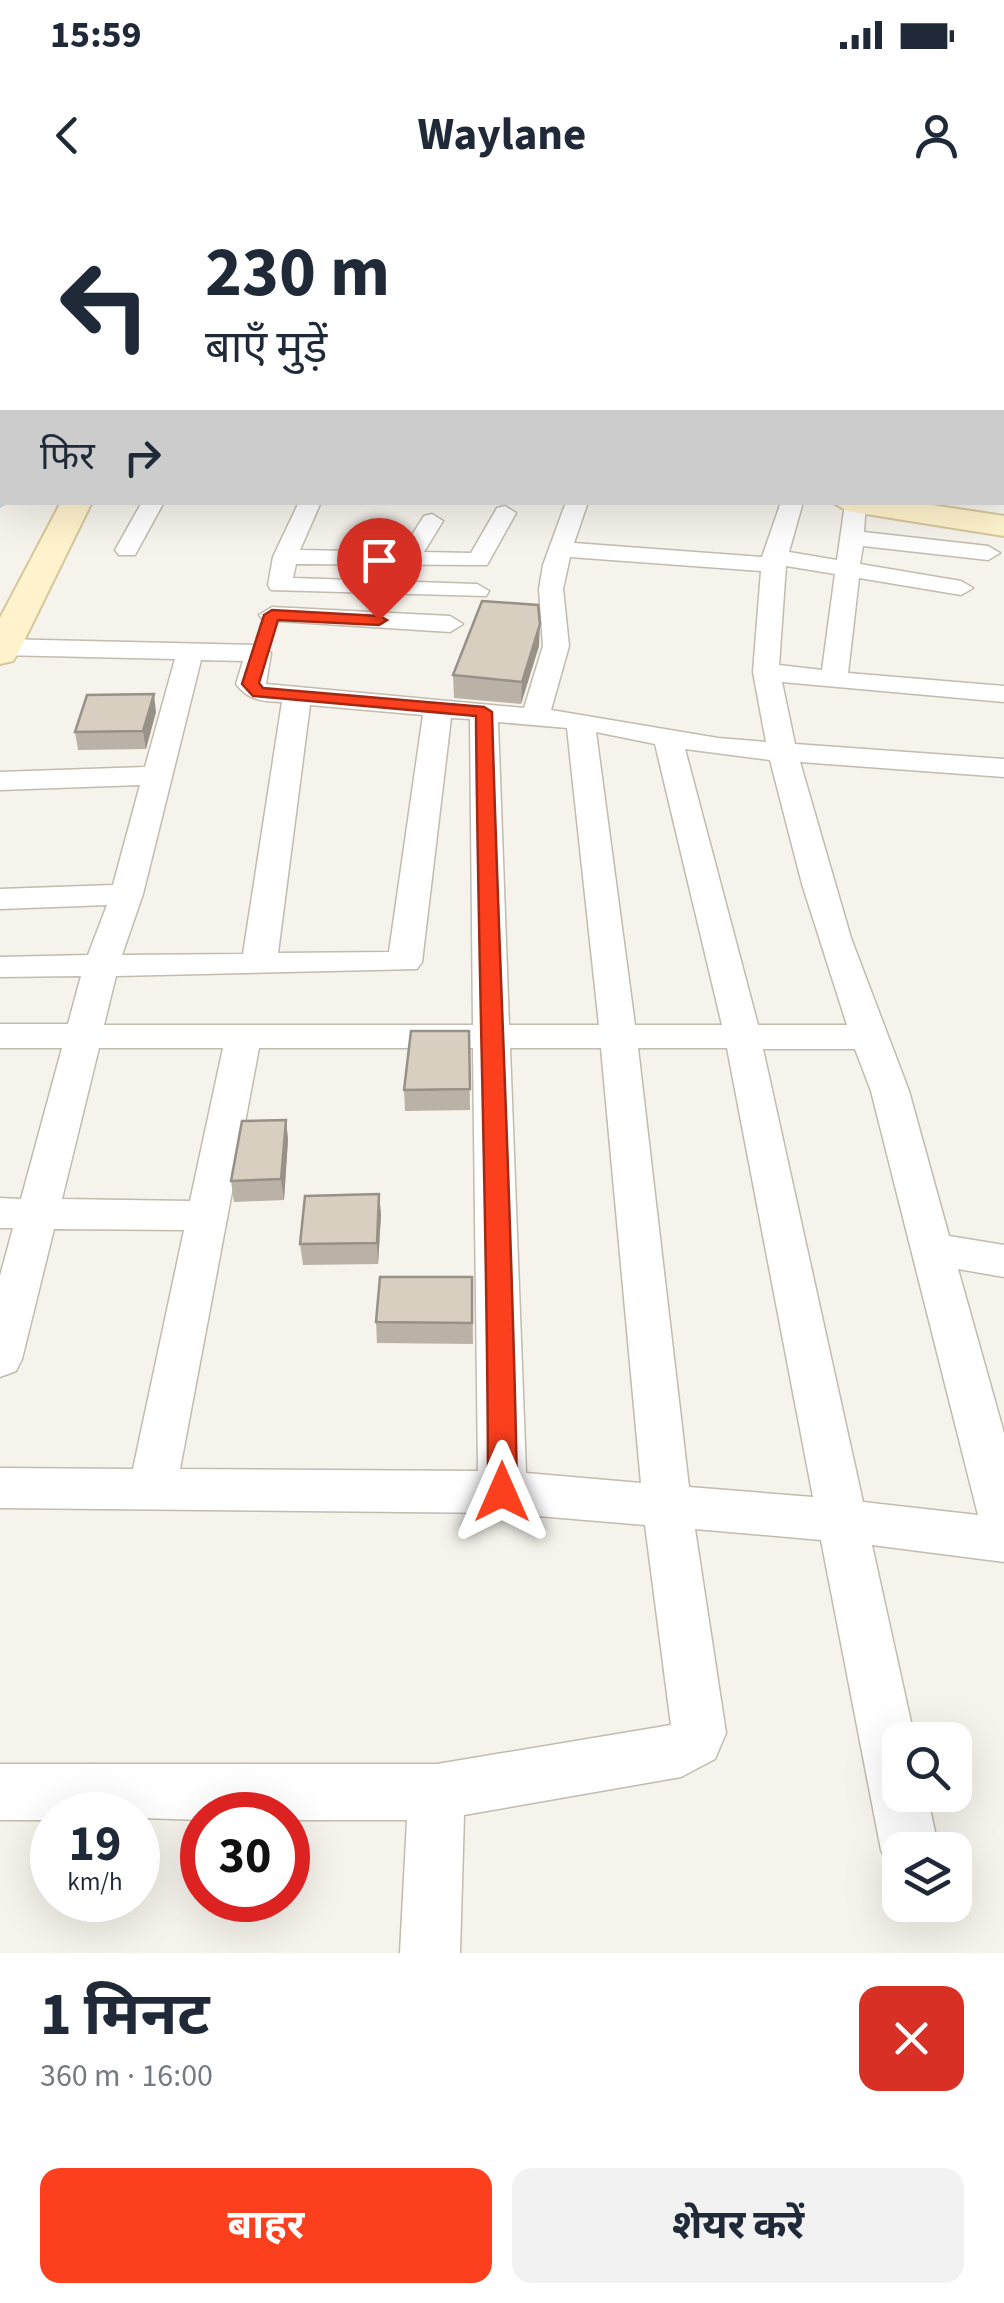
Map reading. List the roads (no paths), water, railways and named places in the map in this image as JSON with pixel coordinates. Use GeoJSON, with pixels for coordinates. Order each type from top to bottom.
{"type":"FeatureCollection","features":[{"type":"Feature","properties":{"kind":"street"},"geometry":{"type":"LineString","coordinates":[[17,548],[41,505]]}},
{"type":"Feature","properties":{"kind":"street"},"geometry":{"type":"LineString","coordinates":[[76,505],[15,595],[1,649],[258,653]]}},
{"type":"Feature","properties":{"kind":"street"},"geometry":{"type":"LineString","coordinates":[[126,550],[151,505]]}},
{"type":"Feature","properties":{"kind":"street"},"geometry":{"type":"LineString","coordinates":[[309,505],[284,556],[280,585],[251,688],[297,696],[580,721],[668,740],[1004,768]]}},
{"type":"Feature","properties":{"kind":"street"},"geometry":{"type":"LineString","coordinates":[[535,716],[556,646],[551,589],[576,505]]}},
{"type":"Feature","properties":{"kind":"street"},"geometry":{"type":"LineString","coordinates":[[791,505],[772,561],[764,617],[766,672],[781,750],[868,1037],[890,1091],[1004,1522]]}},
{"type":"Feature","properties":{"kind":"street"},"geometry":{"type":"LineString","coordinates":[[834,680],[856,505]]}},
{"type":"Feature","properties":{"kind":"street"},"geometry":{"type":"LineString","coordinates":[[860,505],[996,539]]}},
{"type":"Feature","properties":{"kind":"street"},"geometry":{"type":"LineString","coordinates":[[284,556],[484,558],[506,513]]}},
{"type":"Feature","properties":{"kind":"street"},"geometry":{"type":"LineString","coordinates":[[408,559],[432,521]]}},
{"type":"Feature","properties":{"kind":"street"},"geometry":{"type":"LineString","coordinates":[[852,538],[996,539]]}},
{"type":"Feature","properties":{"kind":"street"},"geometry":{"type":"LineString","coordinates":[[563,549],[772,561],[961,588]]}},
{"type":"Feature","properties":{"kind":"street"},"geometry":{"type":"LineString","coordinates":[[280,585],[478,591]]}},
{"type":"Feature","properties":{"kind":"street"},"geometry":{"type":"LineString","coordinates":[[272,615],[450,624]]}},
{"type":"Feature","properties":{"kind":"street"},"geometry":{"type":"LineString","coordinates":[[0,1359],[18,1213],[87,1034],[102,964],[126,894],[190,652]]}},
{"type":"Feature","properties":{"kind":"street"},"geometry":{"type":"LineString","coordinates":[[766,672],[1004,694]]}},
{"type":"Feature","properties":{"kind":"street"},"geometry":{"type":"LineString","coordinates":[[259,963],[297,696]]}},
{"type":"Feature","properties":{"kind":"street"},"geometry":{"type":"LineString","coordinates":[[0,967],[405,962],[438,708]]}},
{"type":"Feature","properties":{"kind":"street"},"geometry":{"type":"LineString","coordinates":[[484,712],[490,1034],[501,1275],[502,1492]]}},
{"type":"Feature","properties":{"kind":"street"},"geometry":{"type":"LineString","coordinates":[[0,1792],[437,1792],[681,1750],[696,1740],[699,1732],[667,1508],[580,721]]}},
{"type":"Feature","properties":{"kind":"street"},"geometry":{"type":"LineString","coordinates":[[668,740],[742,1034],[906,1832]]}},
{"type":"Feature","properties":{"kind":"street"},"geometry":{"type":"LineString","coordinates":[[0,781],[157,776]]}},
{"type":"Feature","properties":{"kind":"street"},"geometry":{"type":"LineString","coordinates":[[0,900],[126,894]]}},
{"type":"Feature","properties":{"kind":"street"},"geometry":{"type":"LineString","coordinates":[[0,1036],[868,1037]]}},
{"type":"Feature","properties":{"kind":"street"},"geometry":{"type":"LineString","coordinates":[[152,1491],[243,1038]]}},
{"type":"Feature","properties":{"kind":"street"},"geometry":{"type":"LineString","coordinates":[[18,1213],[207,1216]]}},
{"type":"Feature","properties":{"kind":"street"},"geometry":{"type":"LineString","coordinates":[[932,1249],[1004,1261]]}},
{"type":"Feature","properties":{"kind":"street"},"geometry":{"type":"LineString","coordinates":[[0,1488],[502,1492],[843,1521],[1004,1540]]}},
{"type":"Feature","properties":{"kind":"street"},"geometry":{"type":"LineString","coordinates":[[430,1953],[437,1792]]}}]}
